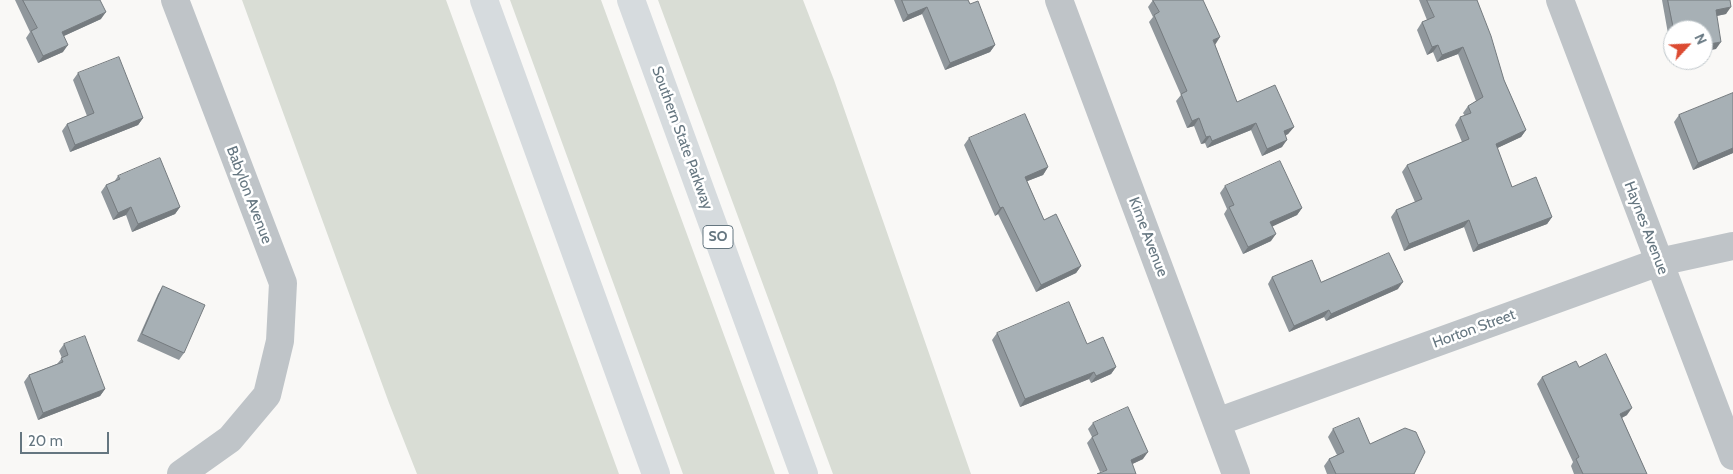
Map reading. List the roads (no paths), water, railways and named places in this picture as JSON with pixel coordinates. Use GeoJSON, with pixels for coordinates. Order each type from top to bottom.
{"type":"FeatureCollection","features":[{"type":"Feature","properties":{"kind":"highway"},"geometry":{"type":"LineString","coordinates":[[484,0],[656,474]]}},
{"type":"Feature","properties":{"kind":"highway","name":"Southern State Parkway"},"geometry":{"type":"LineString","coordinates":[[631,0],[804,474]]}},
{"type":"Feature","properties":{"kind":"street","name":"Babylon Avenue"},"geometry":{"type":"LineString","coordinates":[[175,0],[283,283],[280,341],[267,395],[230,439],[181,474]]}},
{"type":"Feature","properties":{"kind":"street","name":"Kime Avenue"},"geometry":{"type":"LineString","coordinates":[[1059,0],[1236,474]]}},
{"type":"Feature","properties":{"kind":"street","name":"Haynes Avenue"},"geometry":{"type":"LineString","coordinates":[[1560,0],[1733,456]]}},
{"type":"Feature","properties":{"kind":"street","name":"Horton Street"},"geometry":{"type":"LineString","coordinates":[[1217,422],[1659,262],[1733,246]]}}]}
